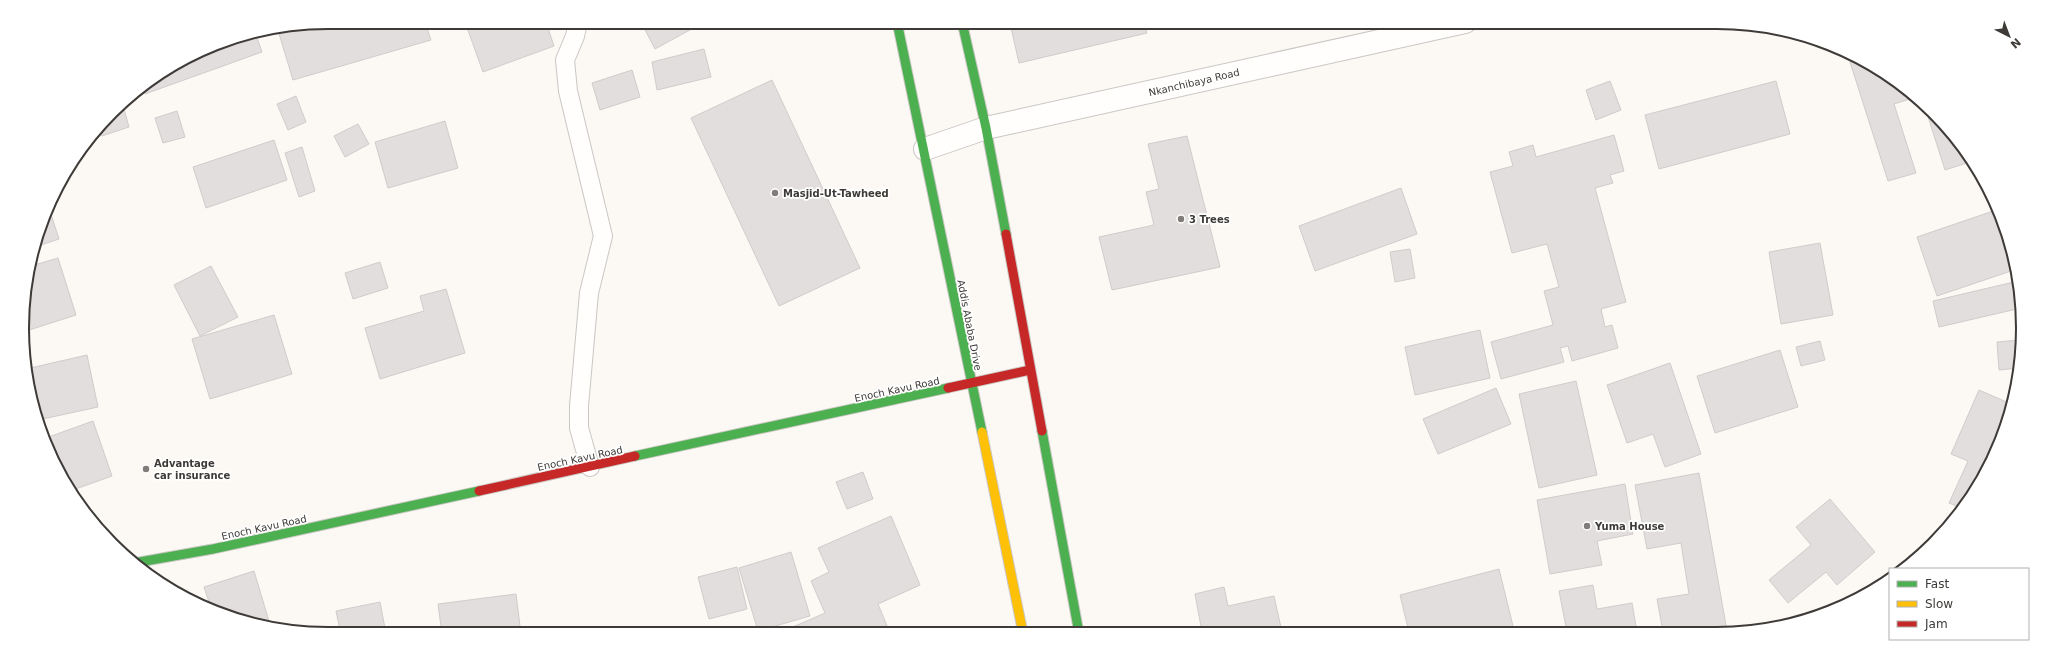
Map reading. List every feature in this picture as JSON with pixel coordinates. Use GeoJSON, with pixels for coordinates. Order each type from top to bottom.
{"type":"FeatureCollection","features":[{"type":"Feature","properties":{"kind":"main road","name":"Addis Ababa Drive"},"geometry":{"type":"LineString","coordinates":[[899,29],[925,149],[971,384],[1022,627]]}},
{"type":"Feature","properties":{"kind":"main road"},"geometry":{"type":"LineString","coordinates":[[964,29],[986,128],[1078,627]]}},
{"type":"Feature","properties":{"kind":"main road","name":"Enoch Kavu Road"},"geometry":{"type":"LineString","coordinates":[[142,562],[221,548],[1030,370]]}},
{"type":"Feature","properties":{"kind":"street","name":"Nkanchibaya Road"},"geometry":{"type":"LineString","coordinates":[[925,149],[986,128],[1433,29]]}},
{"type":"Feature","properties":{"kind":"lane"},"geometry":{"type":"LineString","coordinates":[[576,29],[565,60],[568,92],[603,236],[589,292],[579,406],[580,428],[590,467]]}},
{"type":"Feature","properties":{"kind":"building"},"geometry":{"type":"Polygon","coordinates":[[[328,29],[427,29],[431,40],[293,80],[279,34],[328,29]]]}},
{"type":"Feature","properties":{"kind":"building"},"geometry":{"type":"Polygon","coordinates":[[[468,29],[548,29],[554,46],[483,72],[468,29]]]}},
{"type":"Feature","properties":{"kind":"building"},"geometry":{"type":"Polygon","coordinates":[[[645,29],[692,29],[655,49],[645,29]]]}},
{"type":"Feature","properties":{"kind":"building"},"geometry":{"type":"Polygon","coordinates":[[[1011,29],[1146,29],[1147,33],[1019,63],[1011,29]]]}},
{"type":"Feature","properties":{"kind":"building"},"geometry":{"type":"Polygon","coordinates":[[[257,38],[262,52],[145,94],[146,91],[178,69],[214,52],[257,38]]]}},
{"type":"Feature","properties":{"kind":"building"},"geometry":{"type":"Polygon","coordinates":[[[704,49],[711,77],[657,90],[652,62],[704,49]]]}},
{"type":"Feature","properties":{"kind":"building"},"geometry":{"type":"Polygon","coordinates":[[[1852,61],[1883,79],[1909,99],[1894,104],[1916,173],[1888,181],[1850,62],[1852,61]]]}},
{"type":"Feature","properties":{"kind":"building"},"geometry":{"type":"Polygon","coordinates":[[[632,70],[640,97],[600,110],[592,83],[632,70]]]}},
{"type":"Feature","properties":{"kind":"building","name":"Masjid-Ut-Tawheed"},"geometry":{"type":"Polygon","coordinates":[[[772,80],[860,268],[779,306],[691,118],[772,80]]]}},
{"type":"Feature","properties":{"kind":"building"},"geometry":{"type":"Polygon","coordinates":[[[1610,81],[1621,110],[1596,120],[1586,90],[1610,81]]]}},
{"type":"Feature","properties":{"kind":"building"},"geometry":{"type":"Polygon","coordinates":[[[1776,81],[1790,134],[1659,169],[1645,115],[1776,81]]]}},
{"type":"Feature","properties":{"kind":"building"},"geometry":{"type":"Polygon","coordinates":[[[296,96],[306,122],[288,130],[277,104],[296,96]]]}},
{"type":"Feature","properties":{"kind":"building"},"geometry":{"type":"Polygon","coordinates":[[[124,110],[129,127],[102,136],[101,133],[103,131],[124,110]]]}},
{"type":"Feature","properties":{"kind":"building"},"geometry":{"type":"Polygon","coordinates":[[[177,111],[185,137],[163,143],[155,118],[177,111]]]}},
{"type":"Feature","properties":{"kind":"building"},"geometry":{"type":"Polygon","coordinates":[[[1928,117],[1942,131],[1967,163],[1945,170],[1928,117]]]}},
{"type":"Feature","properties":{"kind":"building"},"geometry":{"type":"Polygon","coordinates":[[[445,121],[458,168],[388,188],[375,142],[445,121]]]}},
{"type":"Feature","properties":{"kind":"building"},"geometry":{"type":"Polygon","coordinates":[[[358,124],[369,144],[345,157],[334,136],[358,124]]]}},
{"type":"Feature","properties":{"kind":"building"},"geometry":{"type":"Polygon","coordinates":[[[1614,135],[1624,171],[1610,175],[1613,183],[1595,188],[1626,302],[1601,309],[1605,327],[1612,325],[1618,348],[1572,361],[1568,346],[1560,348],[1564,362],[1501,379],[1491,342],[1553,325],[1544,291],[1559,287],[1547,244],[1512,253],[1490,172],[1513,166],[1509,152],[1533,145],[1536,157],[1614,135]]]}},
{"type":"Feature","properties":{"kind":"building","name":"3 Trees"},"geometry":{"type":"Polygon","coordinates":[[[1187,136],[1220,267],[1112,290],[1099,237],[1154,225],[1146,192],[1159,189],[1148,144],[1187,136]]]}},
{"type":"Feature","properties":{"kind":"building"},"geometry":{"type":"Polygon","coordinates":[[[274,140],[287,180],[206,208],[193,167],[274,140]]]}},
{"type":"Feature","properties":{"kind":"building"},"geometry":{"type":"Polygon","coordinates":[[[302,147],[315,191],[299,197],[285,153],[302,147]]]}},
{"type":"Feature","properties":{"kind":"building"},"geometry":{"type":"Polygon","coordinates":[[[1401,188],[1417,234],[1315,271],[1299,226],[1401,188]]]}},
{"type":"Feature","properties":{"kind":"building"},"geometry":{"type":"Polygon","coordinates":[[[1992,211],[2006,251],[2010,271],[1937,296],[1917,237],[1992,211]]]}},
{"type":"Feature","properties":{"kind":"building"},"geometry":{"type":"Polygon","coordinates":[[[51,215],[59,239],[41,245],[51,215]]]}},
{"type":"Feature","properties":{"kind":"building"},"geometry":{"type":"Polygon","coordinates":[[[1820,243],[1833,315],[1781,324],[1769,252],[1820,243]]]}},
{"type":"Feature","properties":{"kind":"building"},"geometry":{"type":"Polygon","coordinates":[[[1410,249],[1415,278],[1395,282],[1390,252],[1410,249]]]}},
{"type":"Feature","properties":{"kind":"building"},"geometry":{"type":"Polygon","coordinates":[[[58,258],[76,315],[29,330],[32,289],[36,264],[58,258]]]}},
{"type":"Feature","properties":{"kind":"building"},"geometry":{"type":"Polygon","coordinates":[[[380,262],[388,288],[353,299],[345,273],[380,262]]]}},
{"type":"Feature","properties":{"kind":"building"},"geometry":{"type":"Polygon","coordinates":[[[211,266],[238,317],[200,336],[174,285],[211,266]]]}},
{"type":"Feature","properties":{"kind":"building"},"geometry":{"type":"Polygon","coordinates":[[[2012,282],[2015,309],[1939,327],[1933,301],[2012,282]]]}},
{"type":"Feature","properties":{"kind":"building"},"geometry":{"type":"Polygon","coordinates":[[[446,289],[465,353],[380,379],[365,328],[424,311],[420,296],[446,289]]]}},
{"type":"Feature","properties":{"kind":"building"},"geometry":{"type":"Polygon","coordinates":[[[274,315],[292,374],[210,399],[192,339],[274,315]]]}},
{"type":"Feature","properties":{"kind":"building"},"geometry":{"type":"Polygon","coordinates":[[[1480,330],[1490,378],[1415,395],[1405,347],[1480,330]]]}},
{"type":"Feature","properties":{"kind":"building"},"geometry":{"type":"Polygon","coordinates":[[[2015,340],[2013,369],[1999,370],[1997,342],[2015,340]]]}},
{"type":"Feature","properties":{"kind":"building"},"geometry":{"type":"Polygon","coordinates":[[[1820,341],[1825,360],[1801,366],[1796,347],[1820,341]]]}},
{"type":"Feature","properties":{"kind":"building"},"geometry":{"type":"Polygon","coordinates":[[[1780,350],[1798,407],[1715,433],[1697,376],[1780,350]]]}},
{"type":"Feature","properties":{"kind":"building"},"geometry":{"type":"Polygon","coordinates":[[[87,355],[98,407],[43,419],[39,405],[32,368],[87,355]]]}},
{"type":"Feature","properties":{"kind":"building"},"geometry":{"type":"Polygon","coordinates":[[[1670,363],[1701,454],[1665,467],[1653,434],[1627,443],[1607,385],[1670,363]]]}},
{"type":"Feature","properties":{"kind":"building"},"geometry":{"type":"Polygon","coordinates":[[[1576,381],[1597,475],[1539,488],[1519,394],[1576,381]]]}},
{"type":"Feature","properties":{"kind":"building"},"geometry":{"type":"Polygon","coordinates":[[[1496,388],[1511,424],[1438,454],[1423,419],[1496,388]]]}},
{"type":"Feature","properties":{"kind":"building"},"geometry":{"type":"Polygon","coordinates":[[[1979,390],[2007,402],[2000,424],[1985,460],[1976,478],[1957,506],[1949,503],[1968,461],[1951,454],[1979,390]]]}},
{"type":"Feature","properties":{"kind":"building"},"geometry":{"type":"Polygon","coordinates":[[[93,421],[112,476],[76,489],[60,460],[50,437],[93,421]]]}},
{"type":"Feature","properties":{"kind":"building"},"geometry":{"type":"Polygon","coordinates":[[[863,472],[873,499],[847,509],[836,482],[863,472]]]}},
{"type":"Feature","properties":{"kind":"building"},"geometry":{"type":"Polygon","coordinates":[[[1699,473],[1726,627],[1662,627],[1657,599],[1689,594],[1681,543],[1647,549],[1635,485],[1699,473]]]}},
{"type":"Feature","properties":{"kind":"building","name":"Yuma House"},"geometry":{"type":"Polygon","coordinates":[[[1625,484],[1633,534],[1597,541],[1602,565],[1550,574],[1537,500],[1625,484]]]}},
{"type":"Feature","properties":{"kind":"building"},"geometry":{"type":"Polygon","coordinates":[[[1830,499],[1875,552],[1837,585],[1826,572],[1788,603],[1769,580],[1811,545],[1796,527],[1830,499]]]}},
{"type":"Feature","properties":{"kind":"building"},"geometry":{"type":"Polygon","coordinates":[[[891,516],[920,585],[878,604],[888,627],[793,627],[825,613],[811,581],[829,572],[818,548],[891,516]]]}},
{"type":"Feature","properties":{"kind":"building"},"geometry":{"type":"Polygon","coordinates":[[[791,552],[810,616],[772,627],[757,627],[739,568],[791,552]]]}},
{"type":"Feature","properties":{"kind":"building"},"geometry":{"type":"Polygon","coordinates":[[[737,567],[747,609],[709,619],[698,577],[737,567]]]}},
{"type":"Feature","properties":{"kind":"building"},"geometry":{"type":"Polygon","coordinates":[[[1499,569],[1513,626],[1408,627],[1400,595],[1499,569]]]}},
{"type":"Feature","properties":{"kind":"building"},"geometry":{"type":"Polygon","coordinates":[[[254,571],[269,621],[232,611],[209,602],[204,587],[254,571]]]}},
{"type":"Feature","properties":{"kind":"building"},"geometry":{"type":"Polygon","coordinates":[[[1593,585],[1597,609],[1632,603],[1636,627],[1566,627],[1559,591],[1593,585]]]}},
{"type":"Feature","properties":{"kind":"building"},"geometry":{"type":"Polygon","coordinates":[[[1224,587],[1228,606],[1274,596],[1281,627],[1201,627],[1195,594],[1224,587]]]}},
{"type":"Feature","properties":{"kind":"building"},"geometry":{"type":"Polygon","coordinates":[[[516,594],[520,627],[441,627],[438,604],[516,594]]]}},
{"type":"Feature","properties":{"kind":"building"},"geometry":{"type":"Polygon","coordinates":[[[380,602],[385,627],[339,627],[336,611],[380,602]]]}},
{"type":"Feature","properties":{"kind":"traffic: fast"},"geometry":{"type":"LineString","coordinates":[[898,29],[982,432]]}},
{"type":"Feature","properties":{"kind":"traffic: fast"},"geometry":{"type":"LineString","coordinates":[[964,29],[986,128],[1006,234]]}},
{"type":"Feature","properties":{"kind":"traffic: fast"},"geometry":{"type":"LineString","coordinates":[[635,456],[948,388]]}},
{"type":"Feature","properties":{"kind":"traffic: fast"},"geometry":{"type":"LineString","coordinates":[[1042,431],[1078,627]]}},
{"type":"Feature","properties":{"kind":"traffic: fast"},"geometry":{"type":"LineString","coordinates":[[142,562],[213,549],[479,491]]}},
{"type":"Feature","properties":{"kind":"traffic: slow"},"geometry":{"type":"LineString","coordinates":[[982,432],[1022,627]]}},
{"type":"Feature","properties":{"kind":"traffic: jam"},"geometry":{"type":"LineString","coordinates":[[1006,234],[1042,431]]}},
{"type":"Feature","properties":{"kind":"traffic: jam"},"geometry":{"type":"LineString","coordinates":[[948,388],[1030,370]]}},
{"type":"Feature","properties":{"kind":"traffic: jam"},"geometry":{"type":"LineString","coordinates":[[479,491],[635,456]]}},
{"type":"Feature","properties":{"kind":"place","name":"Masjid-Ut-Tawheed"},"geometry":{"type":"Point","coordinates":[775,193]}},
{"type":"Feature","properties":{"kind":"place","name":"3 Trees"},"geometry":{"type":"Point","coordinates":[1181,219]}},
{"type":"Feature","properties":{"kind":"place","name":"Advantage car insurance"},"geometry":{"type":"Point","coordinates":[146,469]}},
{"type":"Feature","properties":{"kind":"place","name":"Yuma House"},"geometry":{"type":"Point","coordinates":[1587,526]}}]}
